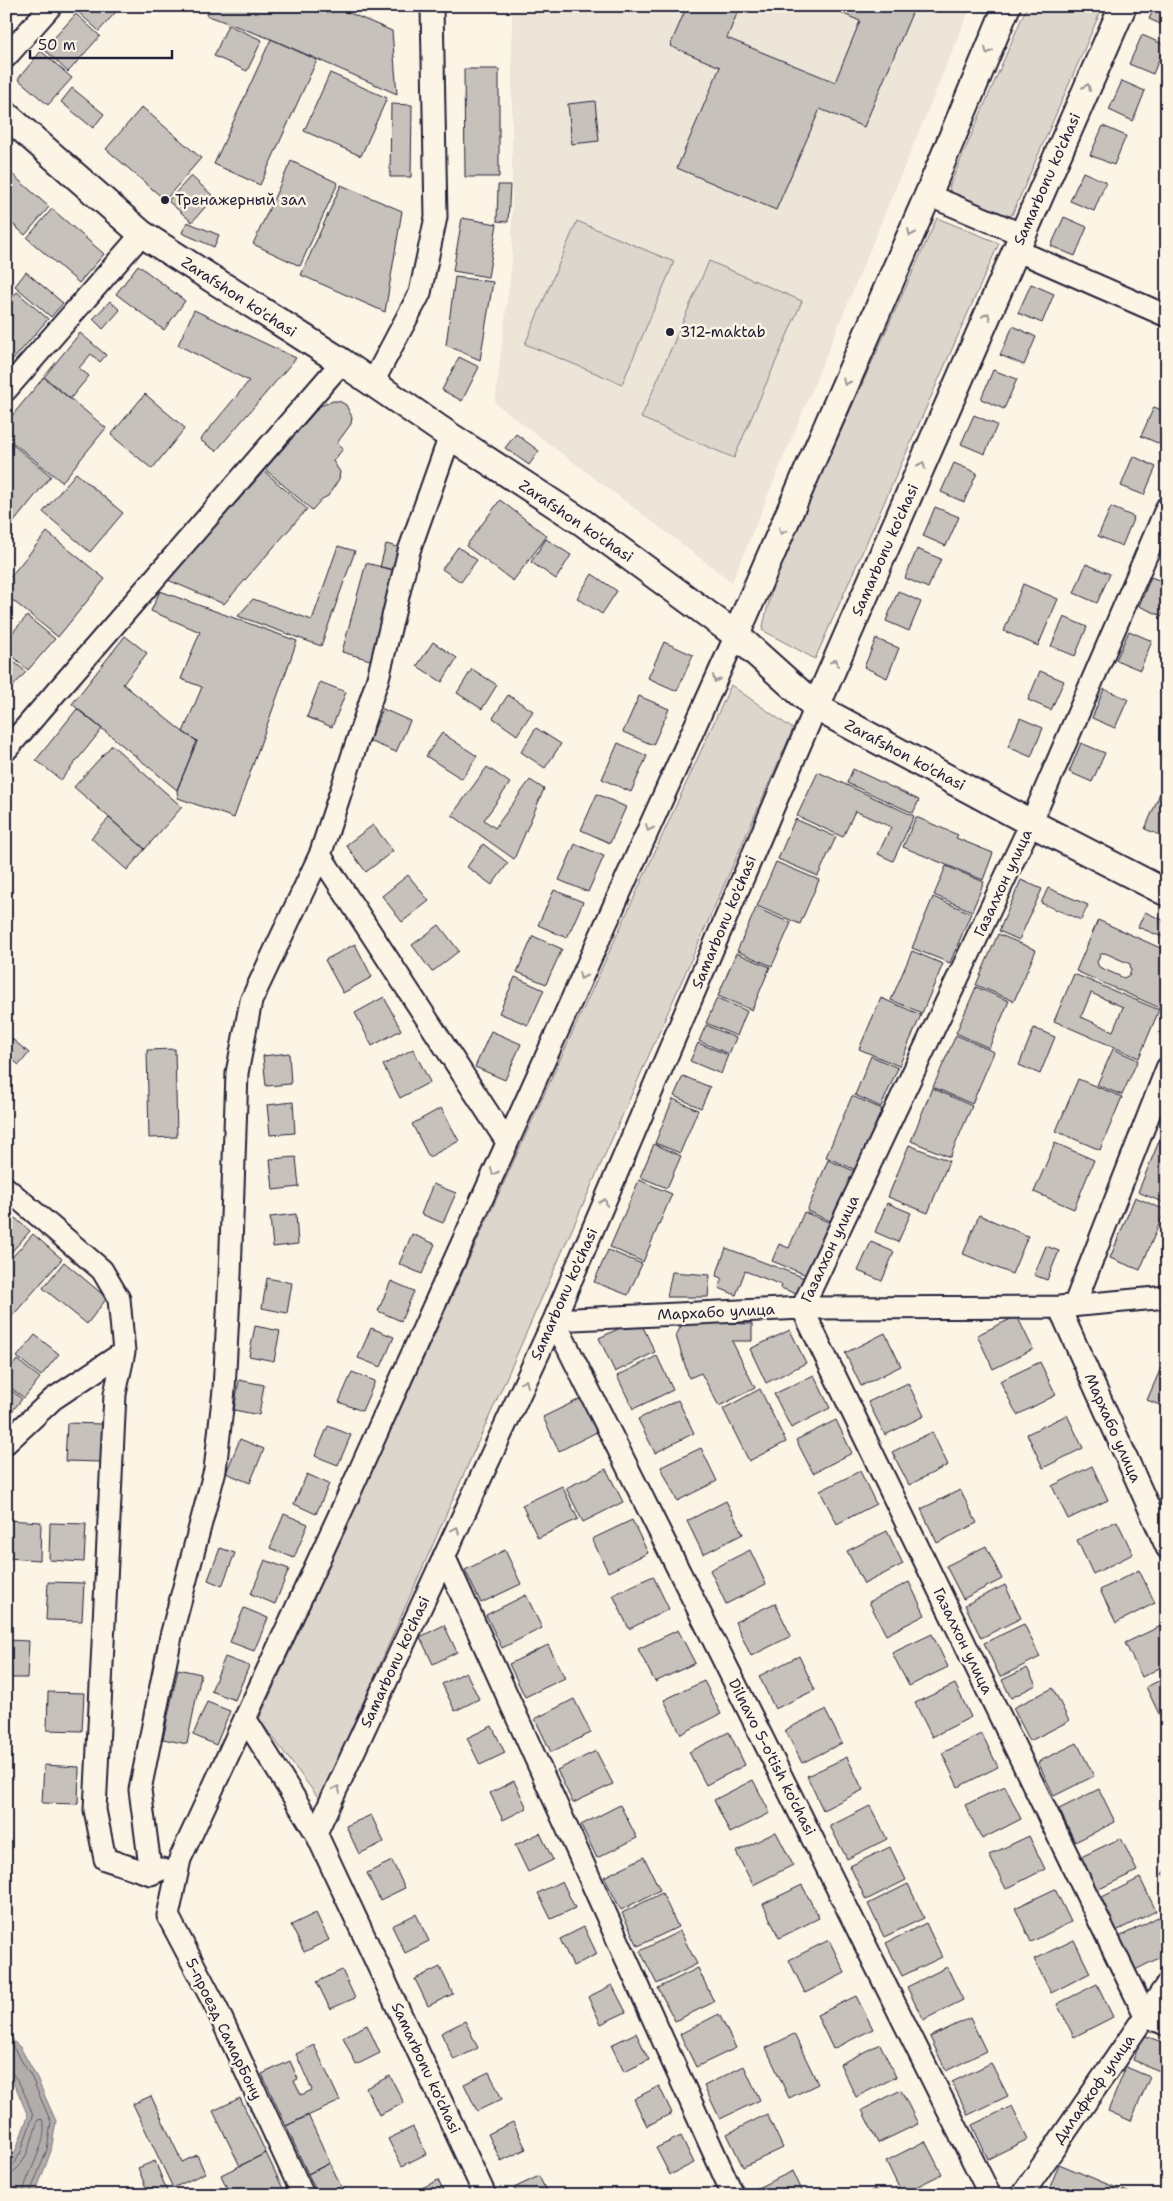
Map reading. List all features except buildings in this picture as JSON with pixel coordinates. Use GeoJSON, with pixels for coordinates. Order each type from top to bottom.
{"type":"FeatureCollection","features":[{"type":"Feature","properties":{"kind":"street"},"geometry":{"type":"LineString","coordinates":[[6,57],[51,6]]}},
{"type":"Feature","properties":{"kind":"street"},"geometry":{"type":"LineString","coordinates":[[373,382],[420,293],[436,217],[432,6]]}},
{"type":"Feature","properties":{"kind":"street"},"geometry":{"type":"LineString","coordinates":[[6,1188],[102,1270],[119,1298],[124,1352],[115,1394],[95,1810],[105,1860],[151,1874],[180,1859],[350,1492],[736,635],[928,195],[1007,6]]}},
{"type":"Feature","properties":{"kind":"street","name":"Samarbonu ko'chasi"},"geometry":{"type":"LineString","coordinates":[[316,1833],[554,1320],[816,707],[1122,6]]}},
{"type":"Feature","properties":{"kind":"street","name":"Zarafshon ko'chasi"},"geometry":{"type":"LineString","coordinates":[[6,115],[142,234],[373,382],[450,436],[582,522],[736,635],[816,707],[1031,823],[1167,893]]}},
{"type":"Feature","properties":{"kind":"street"},"geometry":{"type":"LineString","coordinates":[[928,195],[1167,316]]}},
{"type":"Feature","properties":{"kind":"street"},"geometry":{"type":"LineString","coordinates":[[6,390],[142,234]]}},
{"type":"Feature","properties":{"kind":"street"},"geometry":{"type":"LineString","coordinates":[[6,750],[342,362]]}},
{"type":"Feature","properties":{"kind":"street"},"geometry":{"type":"LineString","coordinates":[[151,1874],[140,1790],[171,1636],[215,1470],[224,1390],[237,1073],[250,1001],[320,855],[378,678],[409,551],[450,436]]}},
{"type":"Feature","properties":{"kind":"street","name":"Газалхон улица"},"geometry":{"type":"LineString","coordinates":[[1145,2015],[802,1308],[1031,823],[1167,507]]}},
{"type":"Feature","properties":{"kind":"street"},"geometry":{"type":"LineString","coordinates":[[320,855],[507,1142]]}},
{"type":"Feature","properties":{"kind":"street"},"geometry":{"type":"LineString","coordinates":[[1067,1306],[1167,1068]]}},
{"type":"Feature","properties":{"kind":"street","name":"Мархабо улица"},"geometry":{"type":"LineString","coordinates":[[554,1320],[802,1308],[1067,1306],[1167,1297]]}},
{"type":"Feature","properties":{"kind":"street","name":"Мархабо улица"},"geometry":{"type":"LineString","coordinates":[[1067,1306],[1165,1538]]}},
{"type":"Feature","properties":{"kind":"street","name":"Dilnavo 5-o'tish ko'chasi"},"geometry":{"type":"LineString","coordinates":[[554,1320],[990,2195]]}},
{"type":"Feature","properties":{"kind":"street"},"geometry":{"type":"LineString","coordinates":[[6,1443],[53,1399],[124,1352]]}},
{"type":"Feature","properties":{"kind":"street"},"geometry":{"type":"LineString","coordinates":[[444,1556],[733,2195]]}},
{"type":"Feature","properties":{"kind":"street","name":"Samarbonu ko'chasi"},"geometry":{"type":"LineString","coordinates":[[245,1718],[316,1833],[485,2195]]}},
{"type":"Feature","properties":{"kind":"street","name":"5-проезд СамарБону"},"geometry":{"type":"LineString","coordinates":[[180,1859],[168,1916],[217,2009],[303,2195]]}},
{"type":"Feature","properties":{"kind":"street","name":"Дилафкоф улица"},"geometry":{"type":"LineString","coordinates":[[1031,2192],[1167,1984]]}},
{"type":"Feature","properties":{"kind":"street"},"geometry":{"type":"LineString","coordinates":[[1145,2015],[1167,2025]]}},
{"type":"Feature","properties":{"kind":"shaded area","name":"312-maktab"},"geometry":{"type":"Polygon","coordinates":[[[512,6],[971,6],[732,582],[495,403],[512,261],[512,6]]]}},
{"type":"Feature","properties":{"kind":"shaded area"},"geometry":{"type":"Polygon","coordinates":[[[1027,6],[1103,6],[1012,215],[1003,217],[952,197],[949,187],[1027,6]]]}},
{"type":"Feature","properties":{"kind":"shaded area"},"geometry":{"type":"Polygon","coordinates":[[[937,218],[999,243],[815,659],[762,630],[775,577],[937,218]]]}},
{"type":"Feature","properties":{"kind":"shaded area"},"geometry":{"type":"Polygon","coordinates":[[[577,221],[674,262],[622,384],[525,344],[577,221]]]}},
{"type":"Feature","properties":{"kind":"shaded area"},"geometry":{"type":"Polygon","coordinates":[[[709,261],[802,301],[734,458],[641,418],[709,261]]]}},
{"type":"Feature","properties":{"kind":"shaded area"},"geometry":{"type":"Polygon","coordinates":[[[731,685],[793,729],[320,1800],[259,1719],[731,685]]]}},
{"type":"Feature","properties":{"kind":"water"},"geometry":{"type":"Polygon","coordinates":[[[6,2023],[14,2042],[20,2047],[35,2074],[56,2121],[51,2151],[37,2189],[32,2195],[6,2195],[6,2166],[15,2152],[28,2116],[17,2090],[6,2072],[6,2023]]]}},
{"type":"Feature","properties":{"kind":"place","name":"Тренажерный зал"},"geometry":{"type":"Point","coordinates":[165,200]}},
{"type":"Feature","properties":{"kind":"place","name":"312-maktab"},"geometry":{"type":"Point","coordinates":[670,332]}}]}
